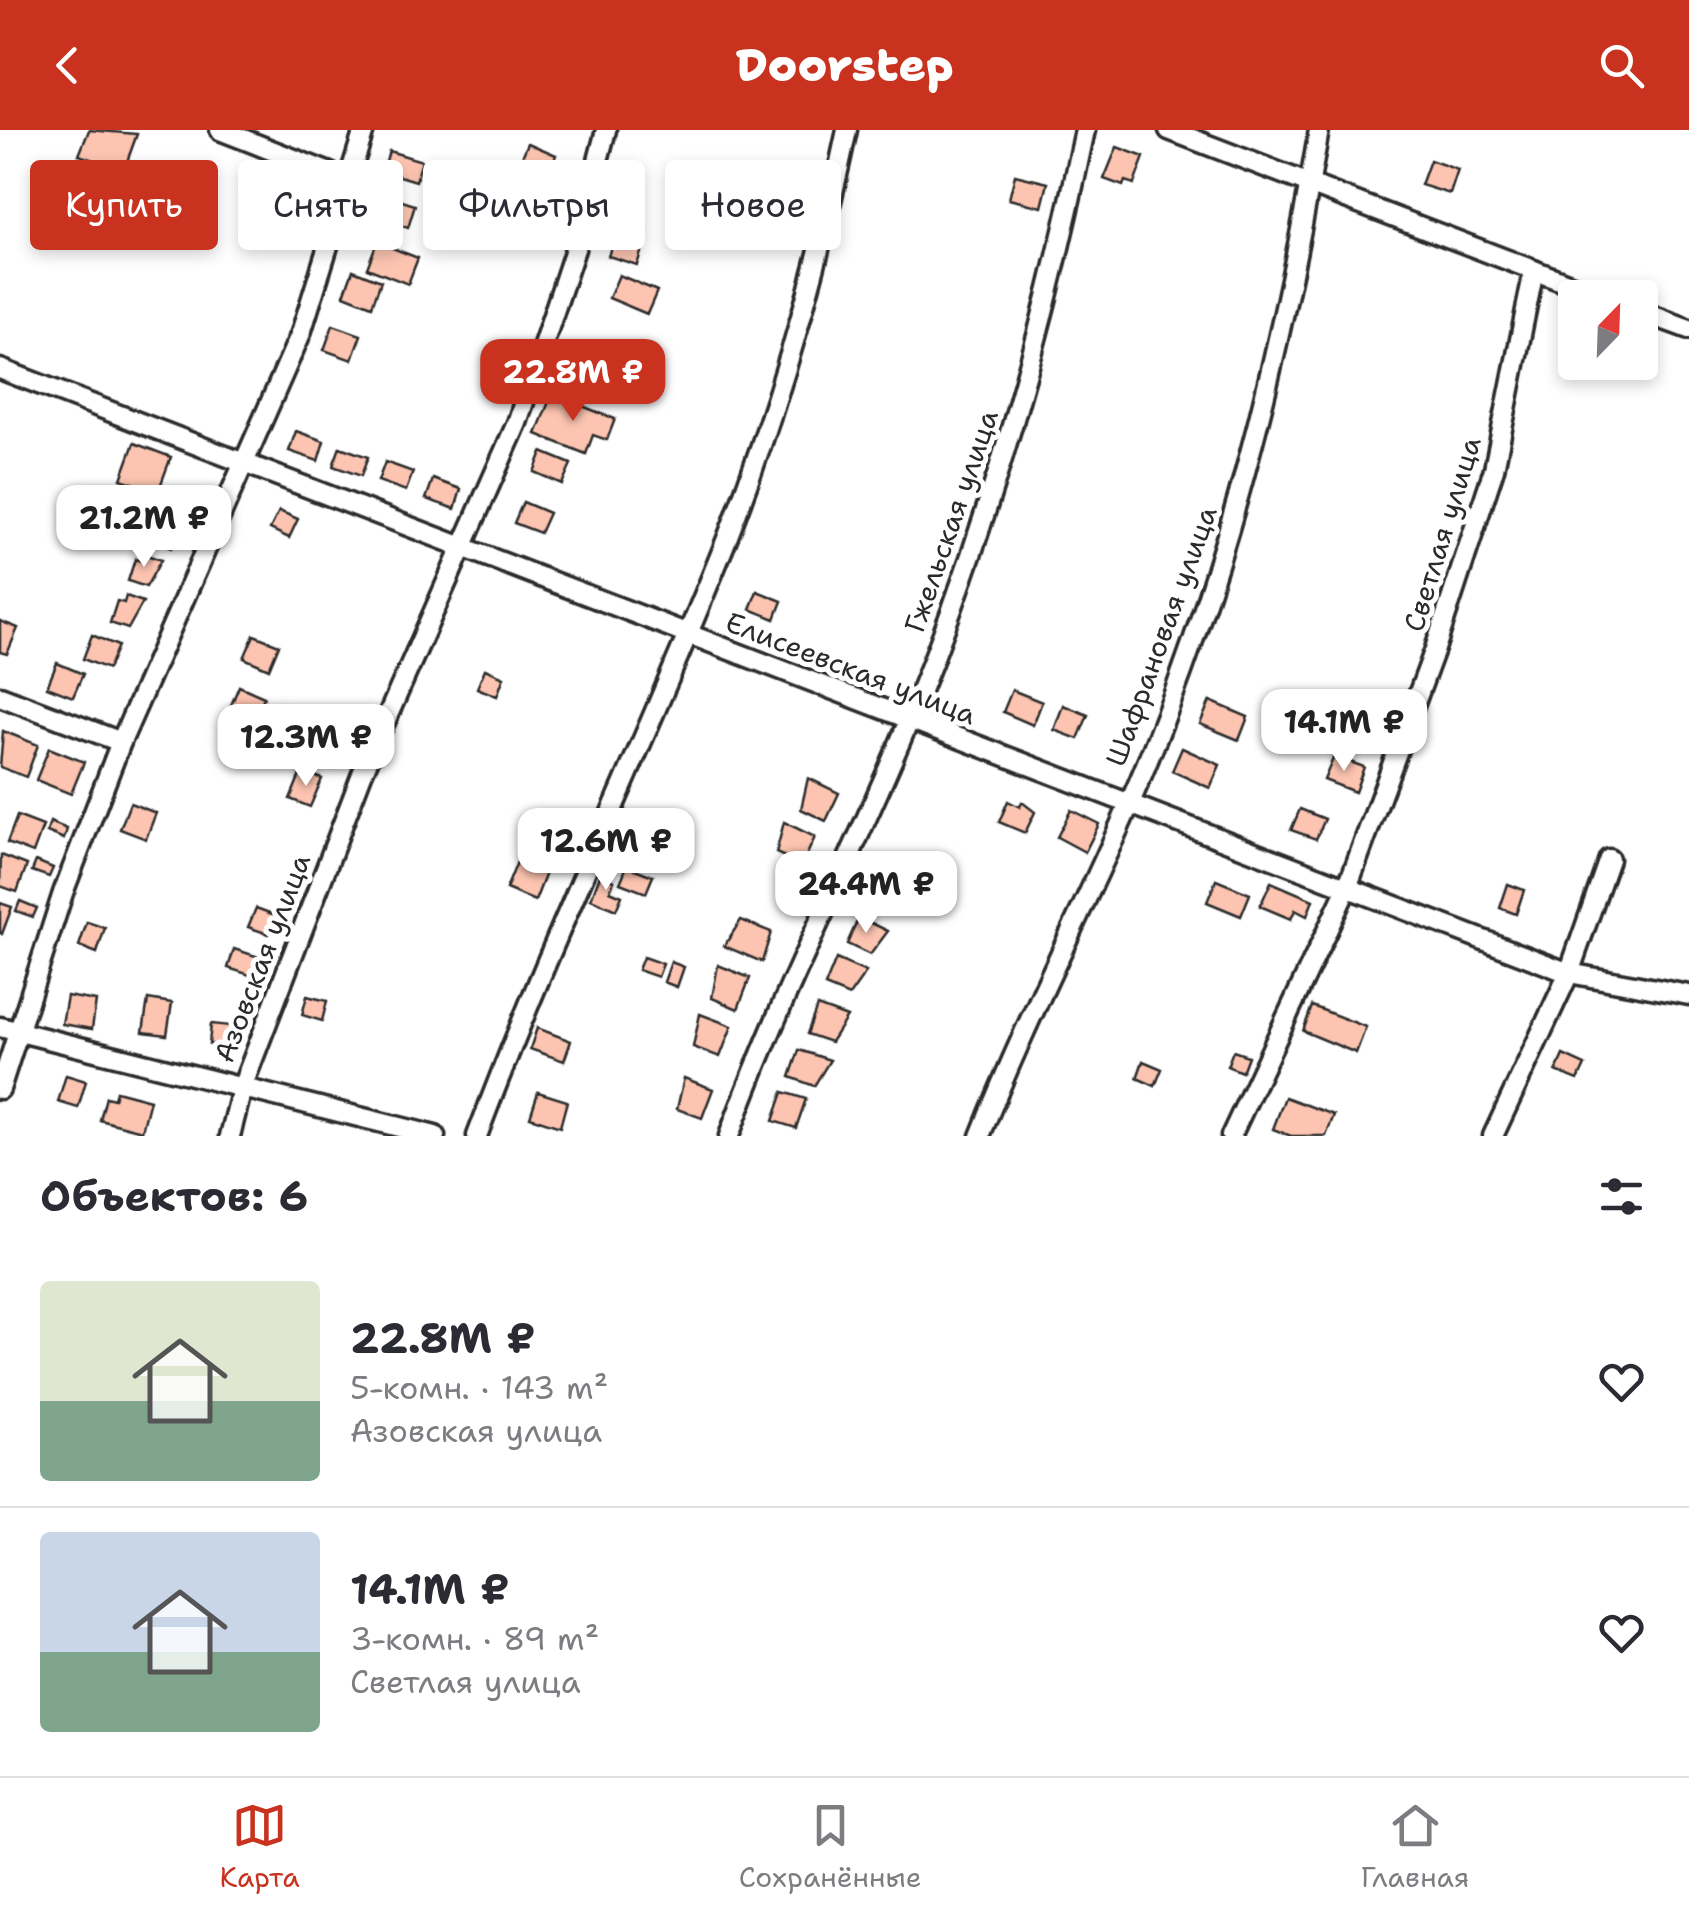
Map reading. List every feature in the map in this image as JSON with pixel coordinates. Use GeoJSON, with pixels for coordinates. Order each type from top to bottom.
{"type":"FeatureCollection","features":[{"type":"Feature","properties":{"kind":"street"},"geometry":{"type":"LineString","coordinates":[[220,130],[296,160]]}},
{"type":"Feature","properties":{"kind":"street"},"geometry":{"type":"LineString","coordinates":[[356,160],[364,130]]}},
{"type":"Feature","properties":{"kind":"street","name":"Азовская улица"},"geometry":{"type":"LineString","coordinates":[[230,1136],[243,1086],[362,774],[466,548],[518,423],[575,249],[606,130]]}},
{"type":"Feature","properties":{"kind":"street"},"geometry":{"type":"LineString","coordinates":[[477,1136],[523,1015],[687,634],[766,429],[828,218],[846,130]]}},
{"type":"Feature","properties":{"kind":"street","name":"Гжельская улица"},"geometry":{"type":"LineString","coordinates":[[729,1136],[767,1031],[909,719],[1024,391],[1084,130]]}},
{"type":"Feature","properties":{"kind":"street"},"geometry":{"type":"LineString","coordinates":[[1168,130],[1560,280]]}},
{"type":"Feature","properties":{"kind":"street","name":"Шафрановая улица"},"geometry":{"type":"LineString","coordinates":[[980,1136],[1016,1045],[1130,804],[1232,526],[1281,328],[1319,130]]}},
{"type":"Feature","properties":{"kind":"street"},"geometry":{"type":"LineString","coordinates":[[0,1089],[8,1030],[121,742],[301,333],[328,250]]}},
{"type":"Feature","properties":{"kind":"street","name":"Светлая улица"},"geometry":{"type":"LineString","coordinates":[[1231,1136],[1347,888],[1436,649],[1494,469],[1534,270]]}},
{"type":"Feature","properties":{"kind":"street"},"geometry":{"type":"LineString","coordinates":[[1658,318],[1689,330]]}},
{"type":"Feature","properties":{"kind":"street","name":"Елисеевская улица"},"geometry":{"type":"LineString","coordinates":[[0,369],[1569,973],[1689,995]]}},
{"type":"Feature","properties":{"kind":"street"},"geometry":{"type":"LineString","coordinates":[[0,696],[121,742]]}},
{"type":"Feature","properties":{"kind":"street"},"geometry":{"type":"LineString","coordinates":[[1493,1136],[1569,973],[1609,859]]}},
{"type":"Feature","properties":{"kind":"street"},"geometry":{"type":"LineString","coordinates":[[8,1030],[435,1136]]}},
{"type":"Feature","properties":{"kind":"building"},"geometry":{"type":"Polygon","coordinates":[[[89,130],[137,134],[128,160],[93,160],[79,155],[89,130]]]}},
{"type":"Feature","properties":{"kind":"building"},"geometry":{"type":"Polygon","coordinates":[[[528,143],[556,155],[554,160],[521,160],[528,143]]]}},
{"type":"Feature","properties":{"kind":"building"},"geometry":{"type":"Polygon","coordinates":[[[1117,147],[1144,157],[1134,184],[1125,181],[1123,186],[1104,179],[1117,147]]]}},
{"type":"Feature","properties":{"kind":"building"},"geometry":{"type":"Polygon","coordinates":[[[389,151],[422,161],[416,181],[403,177],[403,160],[386,160],[389,151]]]}},
{"type":"Feature","properties":{"kind":"building"},"geometry":{"type":"Polygon","coordinates":[[[1430,160],[1458,170],[1450,194],[1421,185],[1430,160]]]}},
{"type":"Feature","properties":{"kind":"building"},"geometry":{"type":"Polygon","coordinates":[[[1015,175],[1048,183],[1042,207],[1009,199],[1015,175]]]}},
{"type":"Feature","properties":{"kind":"building"},"geometry":{"type":"Polygon","coordinates":[[[403,201],[415,205],[408,228],[403,226],[403,201]]]}},
{"type":"Feature","properties":{"kind":"building"},"geometry":{"type":"Polygon","coordinates":[[[374,250],[398,250],[418,258],[408,284],[367,268],[374,250]]]}},
{"type":"Feature","properties":{"kind":"building"},"geometry":{"type":"Polygon","coordinates":[[[610,250],[642,250],[637,265],[608,256],[610,250]]]}},
{"type":"Feature","properties":{"kind":"building"},"geometry":{"type":"Polygon","coordinates":[[[353,270],[381,281],[372,306],[344,295],[353,270]]]}},
{"type":"Feature","properties":{"kind":"building"},"geometry":{"type":"Polygon","coordinates":[[[619,275],[657,291],[647,314],[609,298],[619,275]]]}},
{"type":"Feature","properties":{"kind":"building"},"geometry":{"type":"Polygon","coordinates":[[[333,325],[361,335],[352,360],[324,350],[333,325]]]}},
{"type":"Feature","properties":{"kind":"building"},"geometry":{"type":"Polygon","coordinates":[[[552,394],[615,419],[607,440],[593,435],[586,454],[536,434],[552,394]]]}},
{"type":"Feature","properties":{"kind":"building"},"geometry":{"type":"Polygon","coordinates":[[[296,431],[324,441],[318,461],[289,451],[296,431]]]}},
{"type":"Feature","properties":{"kind":"building"},"geometry":{"type":"Polygon","coordinates":[[[134,443],[171,457],[158,492],[121,479],[134,443]]]}},
{"type":"Feature","properties":{"kind":"building"},"geometry":{"type":"Polygon","coordinates":[[[340,447],[368,457],[361,476],[333,466],[340,447]]]}},
{"type":"Feature","properties":{"kind":"building"},"geometry":{"type":"Polygon","coordinates":[[[542,452],[571,464],[562,484],[534,472],[542,452]]]}},
{"type":"Feature","properties":{"kind":"building"},"geometry":{"type":"Polygon","coordinates":[[[385,462],[413,472],[406,491],[378,481],[385,462]]]}},
{"type":"Feature","properties":{"kind":"building"},"geometry":{"type":"Polygon","coordinates":[[[433,479],[461,489],[455,509],[426,499],[433,479]]]}},
{"type":"Feature","properties":{"kind":"building"},"geometry":{"type":"Polygon","coordinates":[[[523,502],[549,513],[540,533],[514,523],[523,502]]]}},
{"type":"Feature","properties":{"kind":"building"},"geometry":{"type":"Polygon","coordinates":[[[279,511],[298,519],[289,538],[270,529],[279,511]]]}},
{"type":"Feature","properties":{"kind":"building"},"geometry":{"type":"Polygon","coordinates":[[[153,516],[179,526],[171,548],[145,538],[153,516]]]}},
{"type":"Feature","properties":{"kind":"building"},"geometry":{"type":"Polygon","coordinates":[[[144,554],[161,560],[146,587],[128,581],[135,559],[141,561],[144,554]]]}},
{"type":"Feature","properties":{"kind":"building"},"geometry":{"type":"Polygon","coordinates":[[[757,591],[782,601],[775,619],[750,609],[757,591]]]}},
{"type":"Feature","properties":{"kind":"building"},"geometry":{"type":"Polygon","coordinates":[[[126,596],[143,602],[128,629],[110,623],[117,601],[124,603],[126,596]]]}},
{"type":"Feature","properties":{"kind":"building"},"geometry":{"type":"Polygon","coordinates":[[[0,621],[18,628],[7,654],[0,652],[0,621]]]}},
{"type":"Feature","properties":{"kind":"building"},"geometry":{"type":"Polygon","coordinates":[[[92,635],[118,646],[108,669],[83,659],[92,635]]]}},
{"type":"Feature","properties":{"kind":"building"},"geometry":{"type":"Polygon","coordinates":[[[254,635],[279,645],[269,669],[244,658],[254,635]]]}},
{"type":"Feature","properties":{"kind":"building"},"geometry":{"type":"Polygon","coordinates":[[[57,663],[83,674],[73,697],[47,687],[57,663]]]}},
{"type":"Feature","properties":{"kind":"building"},"geometry":{"type":"Polygon","coordinates":[[[485,669],[504,677],[497,696],[477,688],[485,669]]]}},
{"type":"Feature","properties":{"kind":"building"},"geometry":{"type":"Polygon","coordinates":[[[239,686],[264,697],[255,720],[229,710],[239,686]]]}},
{"type":"Feature","properties":{"kind":"building"},"geometry":{"type":"Polygon","coordinates":[[[1012,690],[1042,702],[1033,725],[1003,712],[1012,690]]]}},
{"type":"Feature","properties":{"kind":"building"},"geometry":{"type":"Polygon","coordinates":[[[1210,701],[1248,717],[1239,740],[1200,724],[1210,701]]]}},
{"type":"Feature","properties":{"kind":"building"},"geometry":{"type":"Polygon","coordinates":[[[284,703],[309,713],[300,737],[274,726],[284,703]]]}},
{"type":"Feature","properties":{"kind":"building"},"geometry":{"type":"Polygon","coordinates":[[[1063,705],[1088,715],[1078,739],[1054,730],[1063,705]]]}},
{"type":"Feature","properties":{"kind":"building"},"geometry":{"type":"Polygon","coordinates":[[[3,731],[38,745],[26,777],[0,767],[3,731]]]}},
{"type":"Feature","properties":{"kind":"building"},"geometry":{"type":"Polygon","coordinates":[[[323,742],[341,750],[334,769],[315,761],[323,742]]]}},
{"type":"Feature","properties":{"kind":"building"},"geometry":{"type":"Polygon","coordinates":[[[49,748],[84,762],[71,794],[36,780],[49,748]]]}},
{"type":"Feature","properties":{"kind":"building"},"geometry":{"type":"Polygon","coordinates":[[[1182,748],[1220,765],[1210,788],[1172,771],[1182,748]]]}},
{"type":"Feature","properties":{"kind":"building"},"geometry":{"type":"Polygon","coordinates":[[[1334,756],[1364,767],[1355,792],[1324,780],[1334,756]]]}},
{"type":"Feature","properties":{"kind":"building"},"geometry":{"type":"Polygon","coordinates":[[[302,770],[322,779],[310,807],[290,799],[302,770]]]}},
{"type":"Feature","properties":{"kind":"building"},"geometry":{"type":"Polygon","coordinates":[[[808,778],[839,793],[826,821],[801,809],[808,778]]]}},
{"type":"Feature","properties":{"kind":"building"},"geometry":{"type":"Polygon","coordinates":[[[1008,801],[1020,807],[1022,802],[1035,812],[1025,833],[999,822],[1008,801]]]}},
{"type":"Feature","properties":{"kind":"building"},"geometry":{"type":"Polygon","coordinates":[[[130,803],[156,813],[146,839],[120,829],[130,803]]]}},
{"type":"Feature","properties":{"kind":"building"},"geometry":{"type":"Polygon","coordinates":[[[1300,809],[1325,819],[1316,839],[1291,830],[1300,809]]]}},
{"type":"Feature","properties":{"kind":"building"},"geometry":{"type":"Polygon","coordinates":[[[1071,810],[1099,824],[1085,852],[1057,837],[1071,810]]]}},
{"type":"Feature","properties":{"kind":"building"},"geometry":{"type":"Polygon","coordinates":[[[17,816],[43,826],[33,853],[7,843],[17,816]]]}},
{"type":"Feature","properties":{"kind":"building"},"geometry":{"type":"Polygon","coordinates":[[[50,822],[67,829],[64,839],[47,832],[50,822]]]}},
{"type":"Feature","properties":{"kind":"building"},"geometry":{"type":"Polygon","coordinates":[[[784,822],[815,837],[802,865],[776,853],[784,822]]]}},
{"type":"Feature","properties":{"kind":"building"},"geometry":{"type":"Polygon","coordinates":[[[1,855],[27,865],[17,892],[0,886],[1,855]]]}},
{"type":"Feature","properties":{"kind":"building"},"geometry":{"type":"Polygon","coordinates":[[[36,861],[53,868],[49,877],[32,871],[36,861]]]}},
{"type":"Feature","properties":{"kind":"building"},"geometry":{"type":"Polygon","coordinates":[[[517,862],[546,873],[535,901],[506,889],[517,862]]]}},
{"type":"Feature","properties":{"kind":"building"},"geometry":{"type":"Polygon","coordinates":[[[627,866],[653,876],[646,893],[620,883],[627,866]]]}},
{"type":"Feature","properties":{"kind":"building"},"geometry":{"type":"Polygon","coordinates":[[[600,875],[614,881],[610,891],[622,896],[616,910],[591,899],[600,875]]]}},
{"type":"Feature","properties":{"kind":"building"},"geometry":{"type":"Polygon","coordinates":[[[1216,880],[1250,894],[1241,916],[1207,902],[1216,880]]]}},
{"type":"Feature","properties":{"kind":"building"},"geometry":{"type":"Polygon","coordinates":[[[1271,882],[1313,900],[1307,916],[1295,910],[1291,919],[1260,906],[1271,882]]]}},
{"type":"Feature","properties":{"kind":"building"},"geometry":{"type":"Polygon","coordinates":[[[1508,884],[1524,890],[1516,914],[1500,908],[1508,884]]]}},
{"type":"Feature","properties":{"kind":"building"},"geometry":{"type":"Polygon","coordinates":[[[20,901],[37,908],[33,917],[16,911],[20,901]]]}},
{"type":"Feature","properties":{"kind":"building"},"geometry":{"type":"Polygon","coordinates":[[[0,903],[12,907],[2,934],[0,933],[0,903]]]}},
{"type":"Feature","properties":{"kind":"building"},"geometry":{"type":"Polygon","coordinates":[[[256,908],[275,915],[268,934],[248,927],[256,908]]]}},
{"type":"Feature","properties":{"kind":"building"},"geometry":{"type":"Polygon","coordinates":[[[859,917],[888,931],[870,955],[847,944],[859,917]]]}},
{"type":"Feature","properties":{"kind":"building"},"geometry":{"type":"Polygon","coordinates":[[[741,920],[771,932],[762,962],[724,946],[741,920]]]}},
{"type":"Feature","properties":{"kind":"building"},"geometry":{"type":"Polygon","coordinates":[[[87,922],[105,928],[97,953],[79,946],[87,922]]]}},
{"type":"Feature","properties":{"kind":"building"},"geometry":{"type":"Polygon","coordinates":[[[234,949],[259,957],[253,976],[228,968],[234,949]]]}},
{"type":"Feature","properties":{"kind":"building"},"geometry":{"type":"Polygon","coordinates":[[[643,957],[663,964],[658,977],[638,970],[643,957]]]}},
{"type":"Feature","properties":{"kind":"building"},"geometry":{"type":"Polygon","coordinates":[[[836,959],[866,972],[849,996],[825,986],[836,959]]]}},
{"type":"Feature","properties":{"kind":"building"},"geometry":{"type":"Polygon","coordinates":[[[671,962],[684,967],[677,987],[664,982],[671,962]]]}},
{"type":"Feature","properties":{"kind":"building"},"geometry":{"type":"Polygon","coordinates":[[[718,965],[750,978],[738,1009],[712,998],[718,965]]]}},
{"type":"Feature","properties":{"kind":"building"},"geometry":{"type":"Polygon","coordinates":[[[67,996],[96,1001],[92,1029],[62,1024],[67,996]]]}},
{"type":"Feature","properties":{"kind":"building"},"geometry":{"type":"Polygon","coordinates":[[[307,996],[327,1001],[322,1021],[302,1015],[307,996]]]}},
{"type":"Feature","properties":{"kind":"building"},"geometry":{"type":"Polygon","coordinates":[[[148,999],[172,1003],[167,1035],[143,1032],[148,999]]]}},
{"type":"Feature","properties":{"kind":"building"},"geometry":{"type":"Polygon","coordinates":[[[817,1006],[847,1017],[831,1042],[807,1034],[817,1006]]]}},
{"type":"Feature","properties":{"kind":"building"},"geometry":{"type":"Polygon","coordinates":[[[1312,1006],[1366,1027],[1356,1053],[1303,1031],[1312,1006]]]}},
{"type":"Feature","properties":{"kind":"building"},"geometry":{"type":"Polygon","coordinates":[[[700,1014],[732,1026],[720,1057],[693,1047],[700,1014]]]}},
{"type":"Feature","properties":{"kind":"building"},"geometry":{"type":"Polygon","coordinates":[[[211,1024],[231,1026],[229,1047],[209,1044],[211,1024]]]}},
{"type":"Feature","properties":{"kind":"building"},"geometry":{"type":"Polygon","coordinates":[[[537,1028],[571,1041],[564,1061],[530,1049],[537,1028]]]}},
{"type":"Feature","properties":{"kind":"building"},"geometry":{"type":"Polygon","coordinates":[[[799,1050],[830,1060],[814,1086],[790,1077],[799,1050]]]}},
{"type":"Feature","properties":{"kind":"building"},"geometry":{"type":"Polygon","coordinates":[[[1233,1051],[1248,1056],[1242,1072],[1227,1066],[1233,1051]]]}},
{"type":"Feature","properties":{"kind":"building"},"geometry":{"type":"Polygon","coordinates":[[[1563,1055],[1585,1065],[1578,1080],[1556,1071],[1563,1055]]]}},
{"type":"Feature","properties":{"kind":"building"},"geometry":{"type":"Polygon","coordinates":[[[1143,1061],[1162,1069],[1155,1086],[1137,1078],[1143,1061]]]}},
{"type":"Feature","properties":{"kind":"building"},"geometry":{"type":"Polygon","coordinates":[[[66,1075],[86,1081],[78,1108],[58,1102],[66,1075]]]}},
{"type":"Feature","properties":{"kind":"building"},"geometry":{"type":"Polygon","coordinates":[[[684,1078],[713,1089],[702,1118],[677,1109],[684,1078]]]}},
{"type":"Feature","properties":{"kind":"building"},"geometry":{"type":"Polygon","coordinates":[[[116,1091],[150,1100],[142,1131],[100,1120],[106,1097],[114,1099],[116,1091]]]}},
{"type":"Feature","properties":{"kind":"building"},"geometry":{"type":"Polygon","coordinates":[[[538,1092],[567,1101],[560,1127],[530,1117],[538,1092]]]}},
{"type":"Feature","properties":{"kind":"building"},"geometry":{"type":"Polygon","coordinates":[[[783,1092],[806,1099],[796,1128],[773,1121],[783,1092]]]}},
{"type":"Feature","properties":{"kind":"building"},"geometry":{"type":"Polygon","coordinates":[[[1285,1097],[1334,1115],[1326,1136],[1291,1136],[1273,1129],[1285,1097]]]}}]}
